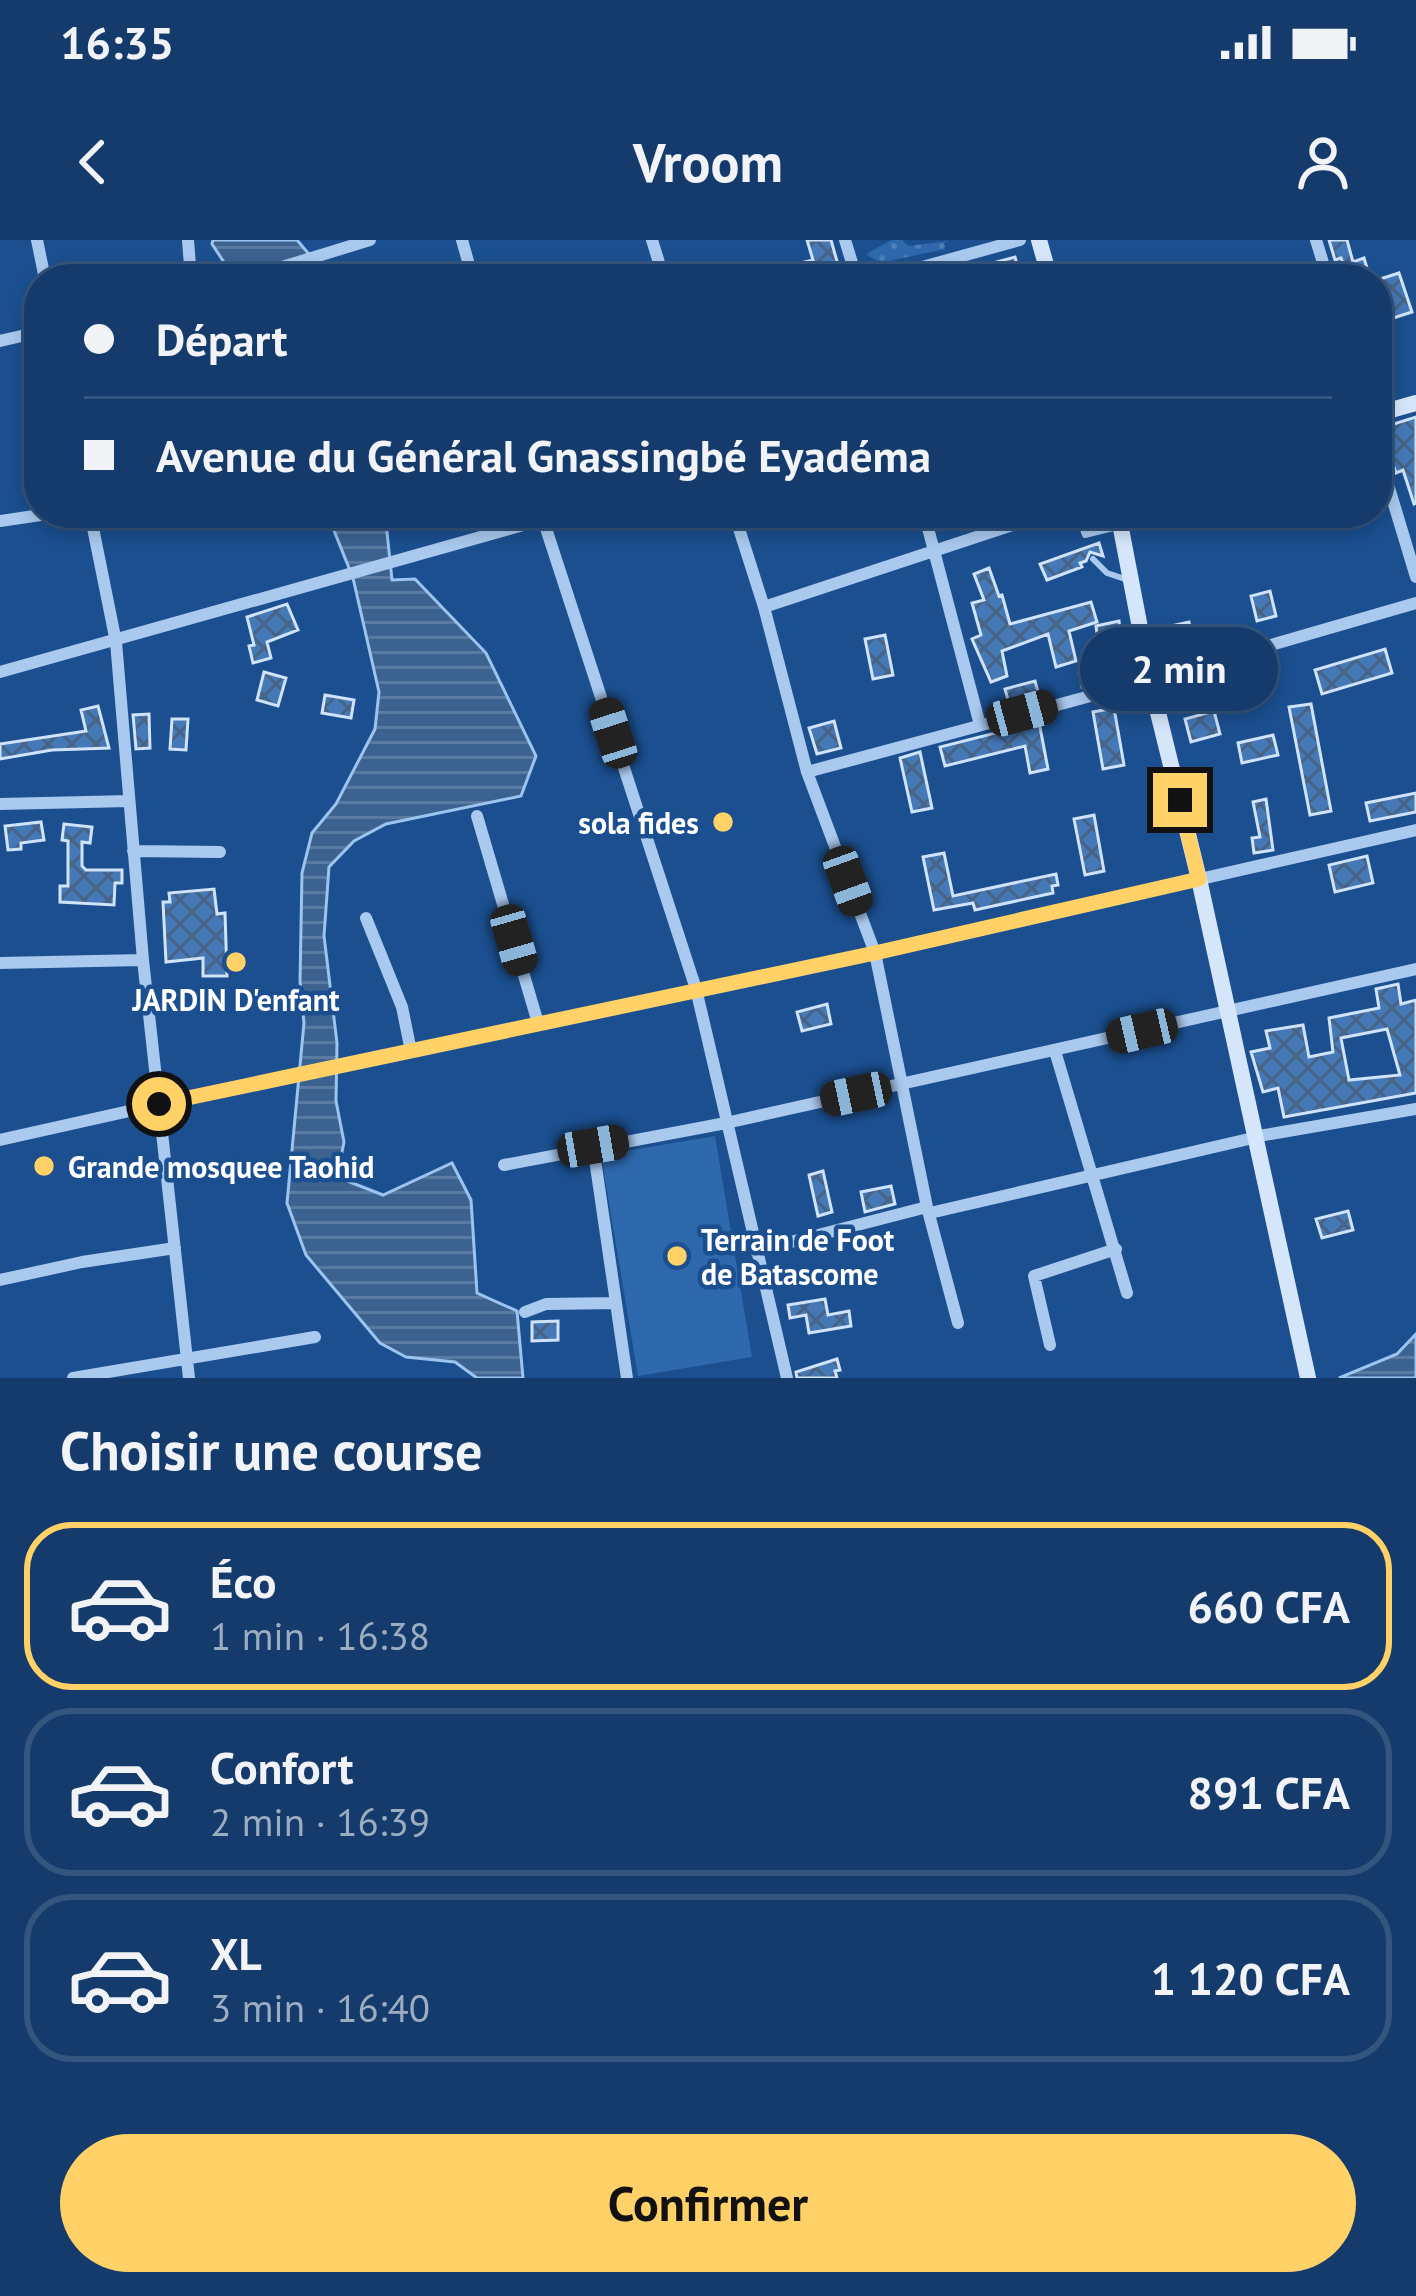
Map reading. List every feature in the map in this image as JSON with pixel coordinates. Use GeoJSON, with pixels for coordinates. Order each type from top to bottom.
{"type":"FeatureCollection","features":[{"type":"Feature","properties":{"kind":"main road"},"geometry":{"type":"LineString","coordinates":[[1121,528],[1150,680],[1199,879],[1308,1378]]}},
{"type":"Feature","properties":{"kind":"street"},"geometry":{"type":"LineString","coordinates":[[290,264],[370,240]]}},
{"type":"Feature","properties":{"kind":"street"},"geometry":{"type":"LineString","coordinates":[[924,264],[971,248],[1020,240]]}},
{"type":"Feature","properties":{"kind":"street"},"geometry":{"type":"LineString","coordinates":[[1392,498],[1416,577]]}},
{"type":"Feature","properties":{"kind":"street"},"geometry":{"type":"LineString","coordinates":[[93,528],[116,642],[143,960],[189,1378]]}},
{"type":"Feature","properties":{"kind":"street"},"geometry":{"type":"LineString","coordinates":[[0,672],[504,528]]}},
{"type":"Feature","properties":{"kind":"street"},"geometry":{"type":"LineString","coordinates":[[546,528],[696,989],[787,1378]]}},
{"type":"Feature","properties":{"kind":"street"},"geometry":{"type":"LineString","coordinates":[[739,528],[807,772],[875,953],[928,1210],[958,1323]]}},
{"type":"Feature","properties":{"kind":"street"},"geometry":{"type":"LineString","coordinates":[[929,528],[980,724]]}},
{"type":"Feature","properties":{"kind":"street"},"geometry":{"type":"LineString","coordinates":[[764,607],[1006,528]]}},
{"type":"Feature","properties":{"kind":"street"},"geometry":{"type":"LineString","coordinates":[[807,772],[1416,603]]}},
{"type":"Feature","properties":{"kind":"street"},"geometry":{"type":"LineString","coordinates":[[0,804],[129,801]]}},
{"type":"Feature","properties":{"kind":"street"},"geometry":{"type":"LineString","coordinates":[[477,816],[538,1023]]}},
{"type":"Feature","properties":{"kind":"street"},"geometry":{"type":"LineString","coordinates":[[0,1140],[875,953],[1416,830]]}},
{"type":"Feature","properties":{"kind":"street"},"geometry":{"type":"LineString","coordinates":[[133,851],[220,852]]}},
{"type":"Feature","properties":{"kind":"street"},"geometry":{"type":"LineString","coordinates":[[366,918],[402,1006],[411,1051]]}},
{"type":"Feature","properties":{"kind":"street"},"geometry":{"type":"LineString","coordinates":[[0,963],[143,960]]}},
{"type":"Feature","properties":{"kind":"street"},"geometry":{"type":"LineString","coordinates":[[504,1165],[726,1123],[1416,968]]}},
{"type":"Feature","properties":{"kind":"street"},"geometry":{"type":"LineString","coordinates":[[1055,1051],[1127,1293]]}},
{"type":"Feature","properties":{"kind":"street"},"geometry":{"type":"LineString","coordinates":[[756,1251],[1253,1137],[1416,1109]]}},
{"type":"Feature","properties":{"kind":"street"},"geometry":{"type":"LineString","coordinates":[[593,1146],[627,1378]]}},
{"type":"Feature","properties":{"kind":"street"},"geometry":{"type":"LineString","coordinates":[[0,1280],[175,1248]]}},
{"type":"Feature","properties":{"kind":"street"},"geometry":{"type":"LineString","coordinates":[[1050,1345],[1034,1276],[1115,1250]]}},
{"type":"Feature","properties":{"kind":"street"},"geometry":{"type":"LineString","coordinates":[[526,1312],[546,1304],[616,1303]]}},
{"type":"Feature","properties":{"kind":"street"},"geometry":{"type":"LineString","coordinates":[[73,1378],[315,1337]]}},
{"type":"Feature","properties":{"kind":"lane"},"geometry":{"type":"LineString","coordinates":[[1083,528],[1089,547]]}},
{"type":"Feature","properties":{"kind":"lane"},"geometry":{"type":"LineString","coordinates":[[1085,535],[1101,528]]}},
{"type":"Feature","properties":{"kind":"lane"},"geometry":{"type":"LineString","coordinates":[[1093,559],[1107,573],[1131,581]]}},
{"type":"Feature","properties":{"kind":"shaded area"},"geometry":{"type":"Polygon","coordinates":[[[213,240],[297,240],[317,264],[225,264],[213,240]]]}},
{"type":"Feature","properties":{"kind":"shaded area"},"geometry":{"type":"Polygon","coordinates":[[[892,240],[909,246],[948,241],[945,249],[880,263],[866,254],[892,240]]]}},
{"type":"Feature","properties":{"kind":"shaded area"},"geometry":{"type":"Polygon","coordinates":[[[333,528],[387,528],[392,580],[415,579],[486,653],[536,756],[521,796],[386,824],[354,841],[329,867],[324,936],[337,1043],[336,1101],[344,1142],[337,1177],[383,1195],[452,1163],[471,1200],[477,1293],[517,1311],[523,1378],[477,1378],[455,1362],[406,1357],[380,1343],[306,1255],[287,1203],[304,1023],[302,873],[312,833],[336,804],[375,729],[379,692],[353,578],[333,528]]]}},
{"type":"Feature","properties":{"kind":"shaded area","name":"Terrain de Foot de Batascome"},"geometry":{"type":"Polygon","coordinates":[[[715,1136],[752,1357],[638,1376],[601,1155],[715,1136]]]}},
{"type":"Feature","properties":{"kind":"shaded area"},"geometry":{"type":"Polygon","coordinates":[[[1416,1334],[1416,1378],[1339,1378],[1397,1354],[1416,1334]]]}},
{"type":"Feature","properties":{"kind":"building"},"geometry":{"type":"Polygon","coordinates":[[[807,240],[831,240],[838,264],[800,264],[813,260],[807,240]]]}},
{"type":"Feature","properties":{"kind":"building"},"geometry":{"type":"Polygon","coordinates":[[[1329,240],[1347,240],[1353,262],[1364,258],[1366,264],[1343,264],[1341,258],[1335,260],[1329,240]]]}},
{"type":"Feature","properties":{"kind":"building"},"geometry":{"type":"Polygon","coordinates":[[[1015,257],[1017,264],[989,264],[1015,257]]]}},
{"type":"Feature","properties":{"kind":"building"},"geometry":{"type":"Polygon","coordinates":[[[1399,273],[1412,312],[1392,318],[1392,275],[1399,273]]]}},
{"type":"Feature","properties":{"kind":"building"},"geometry":{"type":"Polygon","coordinates":[[[1416,417],[1414,504],[1403,470],[1396,473],[1392,461],[1392,425],[1416,417]]]}},
{"type":"Feature","properties":{"kind":"building"},"geometry":{"type":"Polygon","coordinates":[[[1099,543],[1103,556],[1090,552],[1080,563],[1082,567],[1047,580],[1040,564],[1099,543]]]}},
{"type":"Feature","properties":{"kind":"building"},"geometry":{"type":"Polygon","coordinates":[[[989,568],[1010,624],[1091,602],[1097,622],[1069,631],[1076,661],[1056,667],[1048,634],[1002,651],[1007,676],[991,682],[972,639],[981,635],[972,603],[984,600],[974,574],[989,568]]]}},
{"type":"Feature","properties":{"kind":"building"},"geometry":{"type":"Polygon","coordinates":[[[1270,591],[1276,616],[1257,621],[1251,596],[1270,591]]]}},
{"type":"Feature","properties":{"kind":"building"},"geometry":{"type":"Polygon","coordinates":[[[287,604],[298,630],[267,642],[271,658],[253,663],[247,617],[287,604]]]}},
{"type":"Feature","properties":{"kind":"building"},"geometry":{"type":"Polygon","coordinates":[[[1119,621],[1122,645],[1099,650],[1096,626],[1119,621]]]}},
{"type":"Feature","properties":{"kind":"building"},"geometry":{"type":"Polygon","coordinates":[[[1189,622],[1195,650],[1159,658],[1153,630],[1189,622]]]}},
{"type":"Feature","properties":{"kind":"building"},"geometry":{"type":"Polygon","coordinates":[[[885,635],[893,675],[873,679],[865,639],[885,635]]]}},
{"type":"Feature","properties":{"kind":"building"},"geometry":{"type":"Polygon","coordinates":[[[1385,649],[1392,673],[1322,694],[1315,670],[1385,649]]]}},
{"type":"Feature","properties":{"kind":"building"},"geometry":{"type":"Polygon","coordinates":[[[1107,660],[1110,680],[1082,687],[1079,673],[1107,660]]]}},
{"type":"Feature","properties":{"kind":"building"},"geometry":{"type":"Polygon","coordinates":[[[1255,670],[1259,687],[1218,696],[1214,679],[1255,670]]]}},
{"type":"Feature","properties":{"kind":"building"},"geometry":{"type":"Polygon","coordinates":[[[264,672],[286,678],[278,706],[257,700],[264,672]]]}},
{"type":"Feature","properties":{"kind":"building"},"geometry":{"type":"Polygon","coordinates":[[[1035,681],[1040,699],[1010,707],[1005,689],[1035,681]]]}},
{"type":"Feature","properties":{"kind":"building"},"geometry":{"type":"Polygon","coordinates":[[[325,695],[354,700],[351,718],[322,713],[325,695]]]}},
{"type":"Feature","properties":{"kind":"building"},"geometry":{"type":"Polygon","coordinates":[[[1311,704],[1331,811],[1310,815],[1289,707],[1311,704]]]}},
{"type":"Feature","properties":{"kind":"building"},"geometry":{"type":"Polygon","coordinates":[[[98,706],[109,748],[52,750],[0,759],[0,744],[86,731],[81,710],[98,706]]]}},
{"type":"Feature","properties":{"kind":"building"},"geometry":{"type":"Polygon","coordinates":[[[1114,708],[1124,765],[1103,769],[1093,712],[1114,708]]]}},
{"type":"Feature","properties":{"kind":"building"},"geometry":{"type":"Polygon","coordinates":[[[1214,711],[1220,734],[1191,742],[1185,719],[1214,711]]]}},
{"type":"Feature","properties":{"kind":"building"},"geometry":{"type":"Polygon","coordinates":[[[149,714],[150,748],[136,749],[133,715],[149,714]]]}},
{"type":"Feature","properties":{"kind":"building"},"geometry":{"type":"Polygon","coordinates":[[[172,719],[188,719],[186,750],[170,749],[172,719]]]}},
{"type":"Feature","properties":{"kind":"building"},"geometry":{"type":"Polygon","coordinates":[[[834,721],[841,748],[817,754],[809,728],[834,721]]]}},
{"type":"Feature","properties":{"kind":"building"},"geometry":{"type":"Polygon","coordinates":[[[1039,722],[1048,769],[1030,773],[1025,746],[945,766],[940,747],[1039,722]]]}},
{"type":"Feature","properties":{"kind":"building"},"geometry":{"type":"Polygon","coordinates":[[[1273,735],[1278,755],[1242,763],[1238,743],[1273,735]]]}},
{"type":"Feature","properties":{"kind":"building"},"geometry":{"type":"Polygon","coordinates":[[[920,752],[932,808],[912,812],[900,758],[920,752]]]}},
{"type":"Feature","properties":{"kind":"building"},"geometry":{"type":"Polygon","coordinates":[[[1416,793],[1416,812],[1370,821],[1366,803],[1416,793]]]}},
{"type":"Feature","properties":{"kind":"building"},"geometry":{"type":"Polygon","coordinates":[[[1266,799],[1273,850],[1254,853],[1252,838],[1260,837],[1253,802],[1266,799]]]}},
{"type":"Feature","properties":{"kind":"building"},"geometry":{"type":"Polygon","coordinates":[[[1094,815],[1104,871],[1085,875],[1074,819],[1094,815]]]}},
{"type":"Feature","properties":{"kind":"building"},"geometry":{"type":"Polygon","coordinates":[[[41,822],[44,840],[8,850],[5,826],[41,822]]]}},
{"type":"Feature","properties":{"kind":"building"},"geometry":{"type":"Polygon","coordinates":[[[64,824],[92,827],[90,843],[82,842],[86,870],[122,870],[122,883],[115,883],[114,905],[60,902],[60,886],[68,886],[64,824]]]}},
{"type":"Feature","properties":{"kind":"building"},"geometry":{"type":"Polygon","coordinates":[[[944,853],[953,896],[1056,874],[1058,885],[1052,886],[1053,893],[975,910],[973,903],[934,910],[923,857],[944,853]]]}},
{"type":"Feature","properties":{"kind":"building"},"geometry":{"type":"Polygon","coordinates":[[[1367,856],[1373,883],[1335,892],[1329,865],[1367,856]]]}},
{"type":"Feature","properties":{"kind":"building"},"geometry":{"type":"Polygon","coordinates":[[[214,889],[217,914],[225,913],[227,976],[203,976],[203,958],[166,962],[163,902],[170,902],[169,893],[214,889]]]}},
{"type":"Feature","properties":{"kind":"building"},"geometry":{"type":"Polygon","coordinates":[[[1398,984],[1401,1004],[1416,1000],[1416,1093],[1284,1117],[1278,1088],[1263,1092],[1251,1052],[1270,1048],[1266,1031],[1303,1025],[1309,1057],[1333,1052],[1329,1018],[1379,1008],[1376,989],[1398,984]],[[1387,1029],[1341,1038],[1349,1080],[1400,1075],[1387,1029]]]}},
{"type":"Feature","properties":{"kind":"building"},"geometry":{"type":"Polygon","coordinates":[[[157,990],[186,994],[184,1010],[159,1007],[157,990]]]}},
{"type":"Feature","properties":{"kind":"building"},"geometry":{"type":"Polygon","coordinates":[[[827,1004],[831,1024],[802,1031],[797,1012],[827,1004]]]}},
{"type":"Feature","properties":{"kind":"building"},"geometry":{"type":"Polygon","coordinates":[[[823,1171],[832,1212],[818,1216],[809,1175],[823,1171]]]}},
{"type":"Feature","properties":{"kind":"building"},"geometry":{"type":"Polygon","coordinates":[[[891,1186],[895,1204],[865,1212],[861,1192],[891,1186]]]}},
{"type":"Feature","properties":{"kind":"building"},"geometry":{"type":"Polygon","coordinates":[[[1348,1211],[1353,1230],[1322,1238],[1316,1219],[1348,1211]]]}},
{"type":"Feature","properties":{"kind":"building"},"geometry":{"type":"Polygon","coordinates":[[[825,1299],[828,1315],[849,1311],[851,1326],[809,1333],[806,1315],[790,1318],[788,1305],[825,1299]]]}},
{"type":"Feature","properties":{"kind":"building"},"geometry":{"type":"Polygon","coordinates":[[[558,1321],[558,1340],[532,1341],[532,1322],[558,1321]]]}},
{"type":"Feature","properties":{"kind":"building"},"geometry":{"type":"Polygon","coordinates":[[[837,1359],[837,1378],[797,1378],[796,1372],[837,1359]]]}},
{"type":"Feature","properties":{"kind":"place","name":"sola fides"},"geometry":{"type":"Point","coordinates":[723,822]}},
{"type":"Feature","properties":{"kind":"place","name":"JARDIN D'enfant"},"geometry":{"type":"Point","coordinates":[236,962]}},
{"type":"Feature","properties":{"kind":"place","name":"Grande mosquee Taohid"},"geometry":{"type":"Point","coordinates":[44,1166]}},
{"type":"Feature","properties":{"kind":"place","name":"Terrain de Foot de Batascome"},"geometry":{"type":"Point","coordinates":[677,1256]}},
{"type":"Feature","properties":{"kind":"route"},"geometry":{"type":"LineString","coordinates":[[159,1104],[875,953],[1199,879],[1180,800]]}}]}
